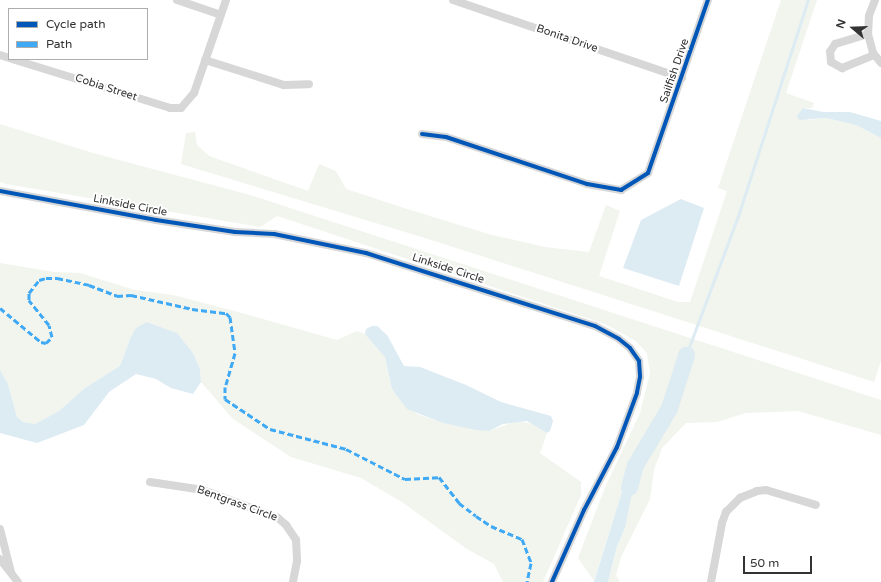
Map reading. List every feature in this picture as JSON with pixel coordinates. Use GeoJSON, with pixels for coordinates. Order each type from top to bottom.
{"type":"FeatureCollection","features":[{"type":"Feature","properties":{"kind":"street"},"geometry":{"type":"LineString","coordinates":[[177,0],[221,15]]}},
{"type":"Feature","properties":{"kind":"street"},"geometry":{"type":"LineString","coordinates":[[226,0],[205,60],[284,85],[308,84]]}},
{"type":"Feature","properties":{"kind":"street","name":"Bonita Drive"},"geometry":{"type":"LineString","coordinates":[[453,0],[682,78]]}},
{"type":"Feature","properties":{"kind":"street","name":"Sailfish Drive"},"geometry":{"type":"LineString","coordinates":[[422,134],[446,137],[587,184],[621,190],[648,173],[708,0]]}},
{"type":"Feature","properties":{"kind":"street"},"geometry":{"type":"LineString","coordinates":[[875,0],[869,16],[868,34],[874,55],[881,64]]}},
{"type":"Feature","properties":{"kind":"street"},"geometry":{"type":"LineString","coordinates":[[868,34],[835,44],[830,52],[831,62],[842,68],[874,55]]}},
{"type":"Feature","properties":{"kind":"street","name":"Cobia Street"},"geometry":{"type":"LineString","coordinates":[[13,60],[170,108],[186,105],[194,93],[205,60]]}},
{"type":"Feature","properties":{"kind":"street","name":"Linkside Circle"},"geometry":{"type":"LineString","coordinates":[[0,191],[156,220],[235,232],[274,234],[366,253],[595,326],[619,339],[630,348],[639,361],[640,377],[637,393],[617,447],[584,510],[552,582]]}},
{"type":"Feature","properties":{"kind":"street","name":"Bentgrass Circle"},"geometry":{"type":"LineString","coordinates":[[150,482],[203,490],[278,518],[286,525],[296,540],[297,560],[293,582]]}},
{"type":"Feature","properties":{"kind":"street"},"geometry":{"type":"LineString","coordinates":[[712,582],[722,523],[726,512],[740,498],[766,490],[816,505]]}},
{"type":"Feature","properties":{"kind":"street"},"geometry":{"type":"LineString","coordinates":[[0,529],[11,572]]}},
{"type":"Feature","properties":{"kind":"street"},"geometry":{"type":"LineString","coordinates":[[0,559],[18,582]]}},
{"type":"Feature","properties":{"kind":"shaded area"},"geometry":{"type":"Polygon","coordinates":[[[781,0],[817,0],[786,93],[814,103],[812,108],[803,108],[808,120],[826,118],[856,125],[881,138],[881,361],[874,382],[425,238],[181,164],[186,133],[195,132],[197,145],[209,156],[308,191],[319,164],[336,171],[346,189],[404,208],[492,235],[545,247],[589,252],[606,205],[620,211],[599,276],[678,302],[690,302],[727,191],[718,188],[781,0]]]}},
{"type":"Feature","properties":{"kind":"shaded area"},"geometry":{"type":"Polygon","coordinates":[[[803,108],[823,112],[850,112],[881,121],[881,138],[856,125],[826,118],[799,120],[797,116],[803,108]]]}},
{"type":"Feature","properties":{"kind":"shaded area"},"geometry":{"type":"Polygon","coordinates":[[[0,124],[93,153],[250,195],[881,400],[881,435],[798,411],[746,413],[717,422],[686,423],[662,448],[654,470],[650,499],[621,557],[616,575],[620,582],[608,582],[617,546],[625,528],[628,506],[629,469],[594,581],[578,558],[604,490],[640,413],[650,373],[647,353],[636,341],[605,324],[277,216],[260,227],[0,182],[0,124]]]}},
{"type":"Feature","properties":{"kind":"shaded area"},"geometry":{"type":"Polygon","coordinates":[[[681,199],[704,208],[679,286],[623,268],[641,220],[681,199]]]}},
{"type":"Feature","properties":{"kind":"shaded area"},"geometry":{"type":"Polygon","coordinates":[[[0,263],[54,272],[80,273],[135,290],[173,295],[337,340],[357,331],[365,334],[381,350],[385,357],[392,389],[417,414],[443,423],[489,431],[517,421],[534,424],[547,433],[540,453],[581,482],[581,495],[543,582],[503,582],[494,564],[467,549],[402,502],[361,478],[291,457],[233,419],[201,382],[200,369],[193,353],[177,333],[147,322],[130,339],[120,366],[85,388],[59,411],[35,424],[23,422],[17,417],[8,384],[0,370],[0,263]]]}},
{"type":"Feature","properties":{"kind":"shaded area"},"geometry":{"type":"Polygon","coordinates":[[[147,322],[177,333],[193,353],[200,369],[201,382],[193,394],[171,388],[156,379],[136,374],[109,392],[84,425],[37,443],[0,433],[0,370],[8,384],[17,417],[23,422],[35,424],[59,411],[85,388],[120,366],[130,339],[136,328],[147,322]]]}},
{"type":"Feature","properties":{"kind":"shaded area"},"geometry":{"type":"Polygon","coordinates":[[[372,326],[377,326],[387,335],[404,366],[420,367],[466,385],[501,402],[551,416],[553,421],[550,431],[547,433],[527,421],[503,424],[489,431],[476,430],[443,423],[407,409],[392,389],[385,357],[365,334],[366,329],[372,326]]]}},
{"type":"Feature","properties":{"kind":"shaded area"},"geometry":{"type":"Polygon","coordinates":[[[635,465],[637,469],[625,528],[617,546],[608,582],[594,582],[629,469],[635,465]]]}},
{"type":"Feature","properties":{"kind":"waterway"},"geometry":{"type":"LineString","coordinates":[[686,355],[739,213],[808,0]]}},
{"type":"Feature","properties":{"kind":"waterway"},"geometry":{"type":"LineString","coordinates":[[629,487],[635,465],[669,408],[686,355]]}},
{"type":"Feature","properties":{"kind":"marked path"},"geometry":{"type":"LineString","coordinates":[[0,308],[41,342],[46,343],[52,337],[49,325],[29,300],[29,293],[39,280],[46,278],[57,278],[89,285],[117,296],[131,295],[192,309],[226,313],[230,317],[235,353],[225,387],[225,399],[270,429],[346,449],[405,479],[439,477],[459,503],[476,516],[491,526],[522,539],[531,563],[527,582]]}},
{"type":"Feature","properties":{"kind":"cycle path"},"geometry":{"type":"LineString","coordinates":[[422,134],[446,137],[587,184],[621,190],[648,173],[708,0]]}},
{"type":"Feature","properties":{"kind":"cycle path"},"geometry":{"type":"LineString","coordinates":[[0,191],[156,220],[235,232],[274,234],[366,253],[595,326],[619,339],[630,348],[639,361],[640,377],[637,393],[617,447],[584,510],[552,582]]}}]}
